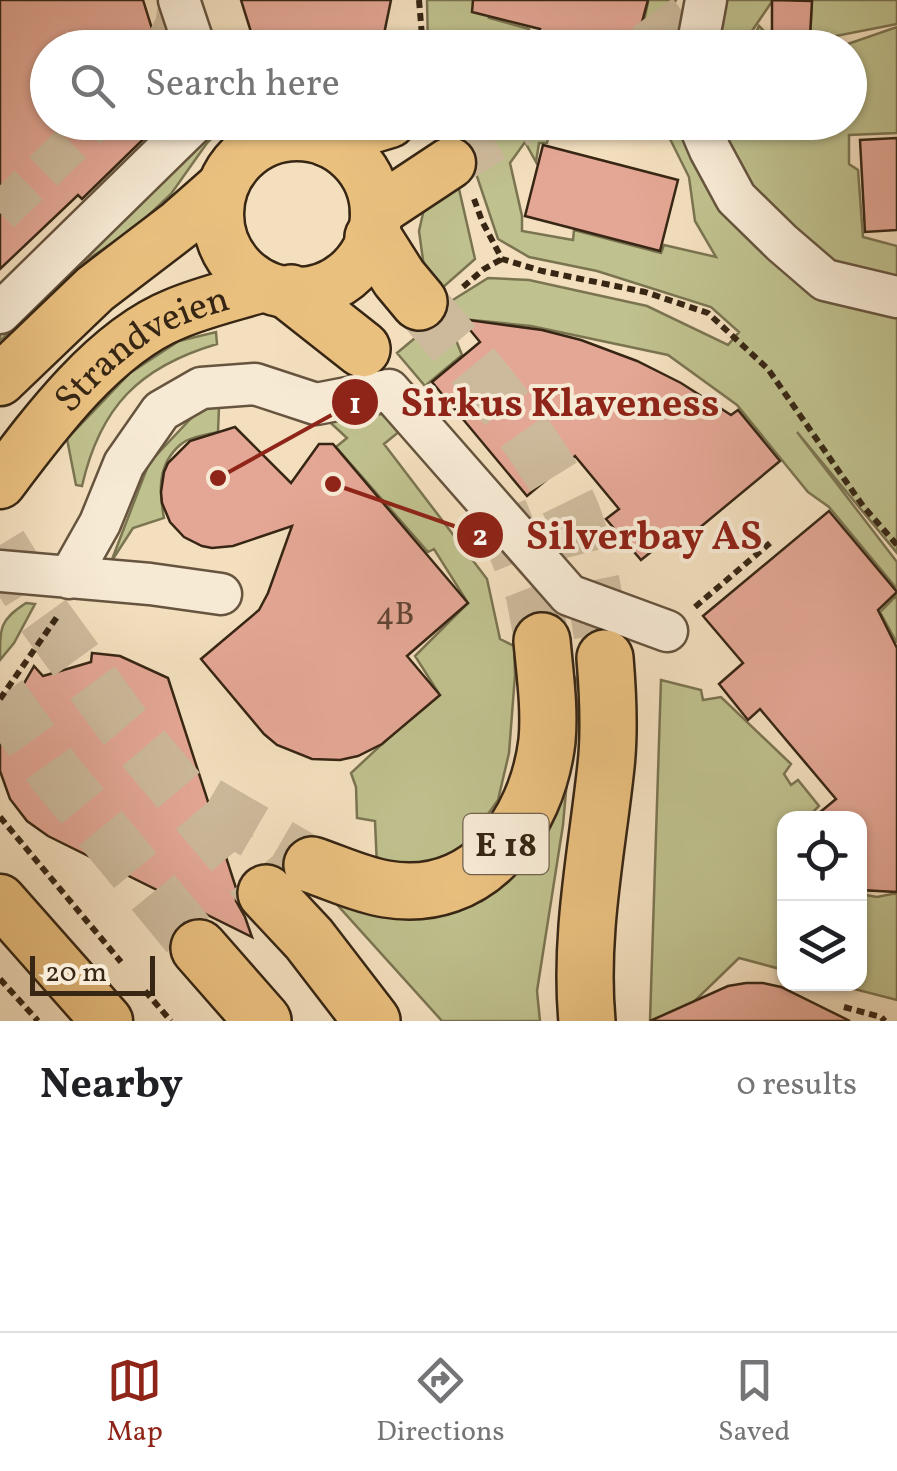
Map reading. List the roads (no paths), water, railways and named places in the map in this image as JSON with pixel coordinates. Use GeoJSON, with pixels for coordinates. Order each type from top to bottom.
{"type":"FeatureCollection","features":[{"type":"Feature","properties":{"kind":"highway"},"geometry":{"type":"LineString","coordinates":[[375,224],[400,278],[419,302]]}},
{"type":"Feature","properties":{"kind":"highway"},"geometry":{"type":"LineString","coordinates":[[277,290],[362,349]]}},
{"type":"Feature","properties":{"kind":"highway","name":"E 18"},"geometry":{"type":"LineString","coordinates":[[312,866],[386,889],[427,890],[471,876],[506,844],[534,798],[546,741],[542,641]]}},
{"type":"Feature","properties":{"kind":"highway","name":"E 18"},"geometry":{"type":"LineString","coordinates":[[588,1021],[584,972],[606,763],[605,658]]}},
{"type":"Feature","properties":{"kind":"highway"},"geometry":{"type":"LineString","coordinates":[[266,893],[309,940],[372,1021]]}},
{"type":"Feature","properties":{"kind":"highway"},"geometry":{"type":"LineString","coordinates":[[309,940],[410,1021]]}},
{"type":"Feature","properties":{"kind":"highway"},"geometry":{"type":"LineString","coordinates":[[199,948],[263,1021]]}},
{"type":"Feature","properties":{"kind":"main road"},"geometry":{"type":"LineString","coordinates":[[270,140],[242,156],[222,188],[218,216],[224,244],[240,269],[277,290],[312,292],[350,273],[364,256],[375,224],[374,194],[357,162],[327,140]]}},
{"type":"Feature","properties":{"kind":"main road"},"geometry":{"type":"LineString","coordinates":[[375,224],[450,163]]}},
{"type":"Feature","properties":{"kind":"main road","name":"Strandveien"},"geometry":{"type":"LineString","coordinates":[[0,380],[95,290],[222,188]]}},
{"type":"Feature","properties":{"kind":"main road","name":"Strandveien"},"geometry":{"type":"LineString","coordinates":[[0,484],[69,396],[133,336],[173,314],[277,290]]}},
{"type":"Feature","properties":{"kind":"main road"},"geometry":{"type":"LineString","coordinates":[[0,900],[107,1021]]}},
{"type":"Feature","properties":{"kind":"street"},"geometry":{"type":"LineString","coordinates":[[179,0],[189,30]]}},
{"type":"Feature","properties":{"kind":"street"},"geometry":{"type":"LineString","coordinates":[[700,30],[706,0]]}},
{"type":"Feature","properties":{"kind":"street"},"geometry":{"type":"LineString","coordinates":[[0,313],[176,140]]}},
{"type":"Feature","properties":{"kind":"street"},"geometry":{"type":"LineString","coordinates":[[706,140],[736,198],[825,280],[897,296]]}},
{"type":"Feature","properties":{"kind":"street"},"geometry":{"type":"LineString","coordinates":[[69,578],[100,523],[124,464],[162,411],[202,388],[255,384],[316,404],[389,390],[569,595],[667,630]]}},
{"type":"Feature","properties":{"kind":"street"},"geometry":{"type":"LineString","coordinates":[[0,572],[221,594]]}},
{"type":"Feature","properties":{"kind":"tunnel"},"geometry":{"type":"LineString","coordinates":[[172,30],[179,0]]}},
{"type":"Feature","properties":{"kind":"tunnel"},"geometry":{"type":"LineString","coordinates":[[672,30],[713,0]]}},
{"type":"Feature","properties":{"kind":"tunnel"},"geometry":{"type":"LineString","coordinates":[[0,213],[75,140]]}},
{"type":"Feature","properties":{"kind":"tunnel"},"geometry":{"type":"LineString","coordinates":[[450,163],[488,140]]}},
{"type":"Feature","properties":{"kind":"tunnel"},"geometry":{"type":"LineString","coordinates":[[419,302],[507,409],[565,497],[589,567],[605,658]]}},
{"type":"Feature","properties":{"kind":"tunnel"},"geometry":{"type":"LineString","coordinates":[[500,510],[533,593],[542,641]]}},
{"type":"Feature","properties":{"kind":"tunnel"},"geometry":{"type":"LineString","coordinates":[[0,545],[41,612],[121,722],[266,893]]}},
{"type":"Feature","properties":{"kind":"tunnel"},"geometry":{"type":"LineString","coordinates":[[0,696],[55,773],[199,948]]}},
{"type":"Feature","properties":{"kind":"tunnel"},"geometry":{"type":"LineString","coordinates":[[207,804],[312,865]]}},
{"type":"Feature","properties":{"kind":"place","name":"Sirkus Klaveness"},"geometry":{"type":"Point","coordinates":[218,478]}},
{"type":"Feature","properties":{"kind":"place","name":"Silverbay AS"},"geometry":{"type":"Point","coordinates":[333,484]}}]}
